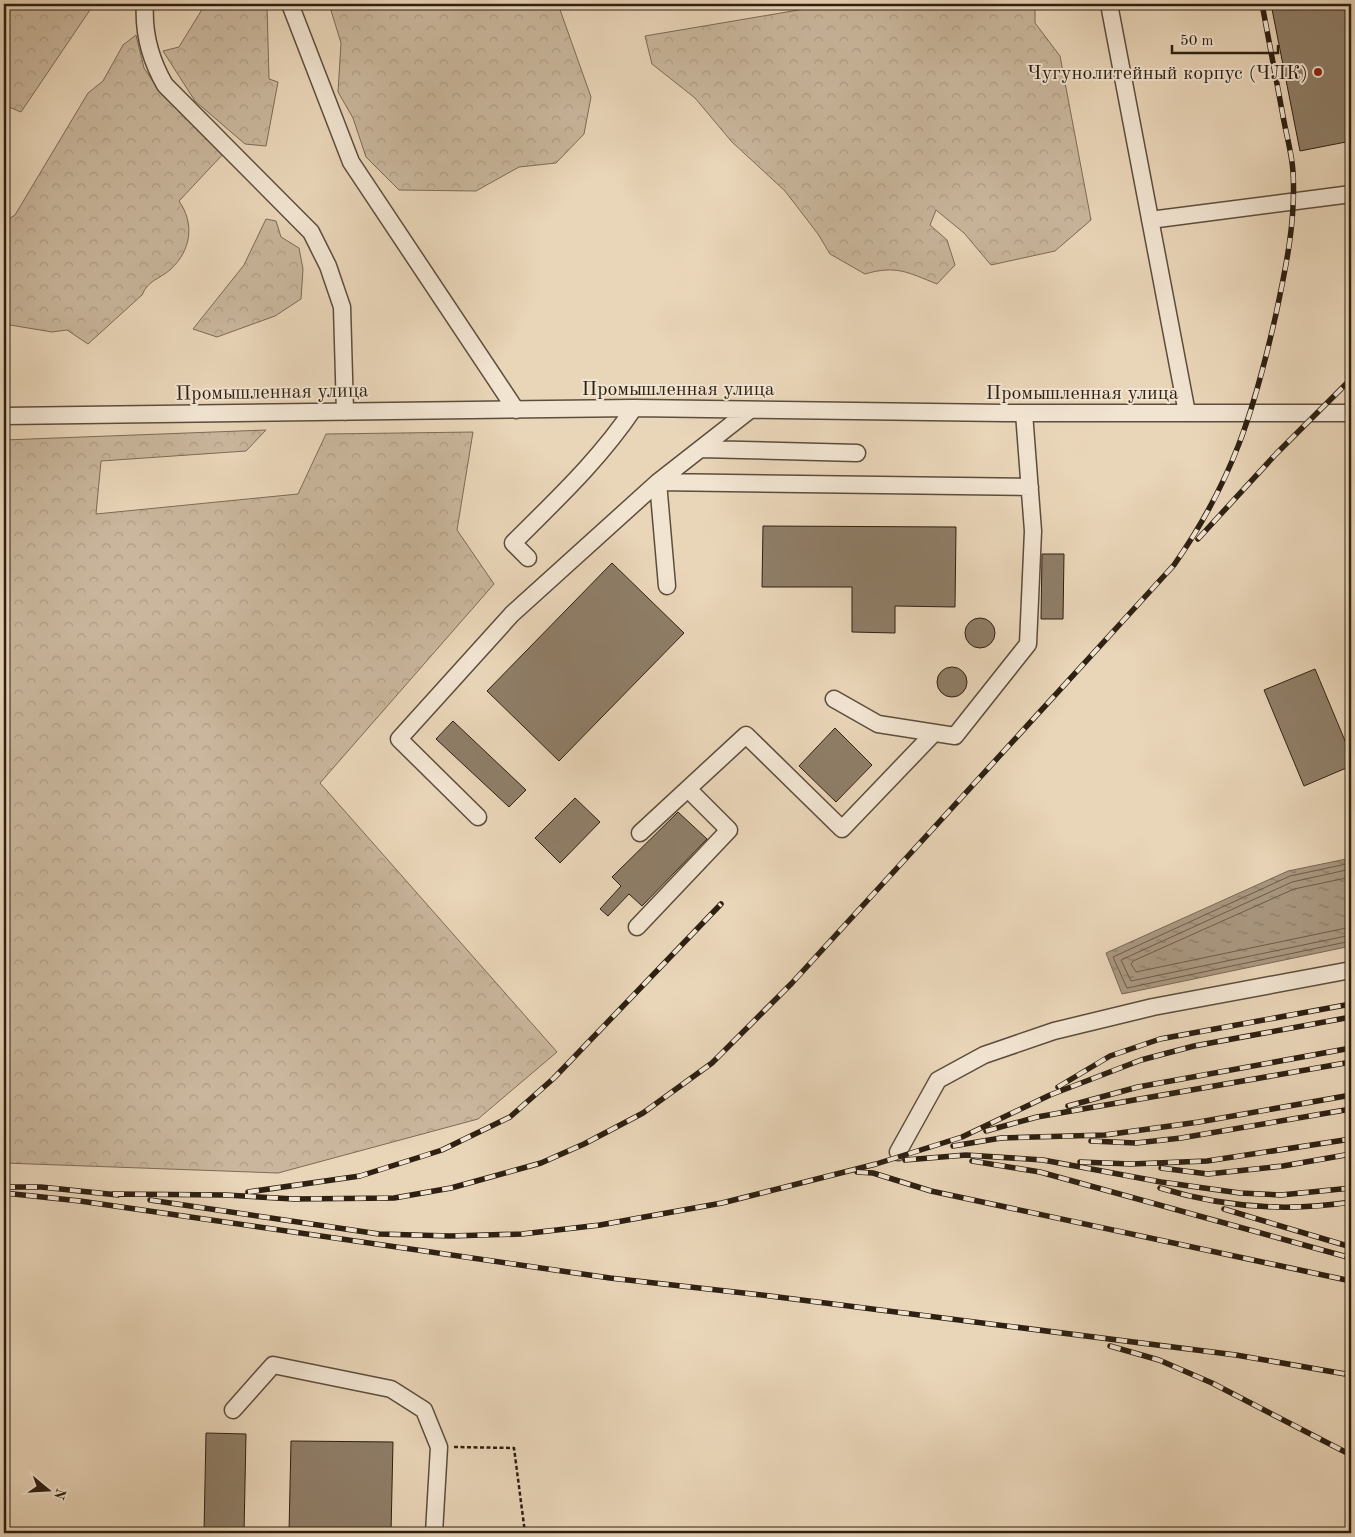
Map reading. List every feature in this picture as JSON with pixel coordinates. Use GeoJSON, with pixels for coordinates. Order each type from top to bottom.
{"type":"FeatureCollection","features":[{"type":"Feature","properties":{"kind":"street"},"geometry":{"type":"LineString","coordinates":[[145,4],[146,40],[153,63],[165,85],[311,232],[328,266],[342,307],[345,412]]}},
{"type":"Feature","properties":{"kind":"street"},"geometry":{"type":"LineString","coordinates":[[290,4],[351,162],[516,410]]}},
{"type":"Feature","properties":{"kind":"street"},"geometry":{"type":"LineString","coordinates":[[1109,4],[1187,413]]}},
{"type":"Feature","properties":{"kind":"street"},"geometry":{"type":"LineString","coordinates":[[1150,220],[1351,194]]}},
{"type":"Feature","properties":{"kind":"street"},"geometry":{"type":"LineString","coordinates":[[528,558],[513,542],[568,488],[612,440],[634,408]]}},
{"type":"Feature","properties":{"kind":"street","name":"Промышленная улица"},"geometry":{"type":"LineString","coordinates":[[4,416],[634,408],[1024,413],[1351,412]]}},
{"type":"Feature","properties":{"kind":"street"},"geometry":{"type":"LineString","coordinates":[[478,817],[399,739],[512,614],[658,482],[750,410]]}},
{"type":"Feature","properties":{"kind":"street"},"geometry":{"type":"LineString","coordinates":[[834,699],[878,724],[955,736],[1028,644],[1033,531],[1024,413]]}},
{"type":"Feature","properties":{"kind":"street"},"geometry":{"type":"LineString","coordinates":[[701,449],[857,454]]}},
{"type":"Feature","properties":{"kind":"street"},"geometry":{"type":"LineString","coordinates":[[658,482],[1030,487]]}},
{"type":"Feature","properties":{"kind":"street"},"geometry":{"type":"LineString","coordinates":[[658,482],[667,586]]}},
{"type":"Feature","properties":{"kind":"street"},"geometry":{"type":"LineString","coordinates":[[640,833],[746,735],[842,829],[934,733]]}},
{"type":"Feature","properties":{"kind":"street"},"geometry":{"type":"LineString","coordinates":[[637,927],[729,830],[688,789]]}},
{"type":"Feature","properties":{"kind":"street"},"geometry":{"type":"LineString","coordinates":[[898,1152],[938,1080],[984,1054],[1054,1031],[1153,1007],[1351,970]]}},
{"type":"Feature","properties":{"kind":"street"},"geometry":{"type":"LineString","coordinates":[[233,1410],[273,1365],[391,1389],[424,1410],[439,1447],[434,1533]]}},
{"type":"Feature","properties":{"kind":"path"},"geometry":{"type":"LineString","coordinates":[[439,1447],[514,1448],[526,1533]]}},
{"type":"Feature","properties":{"kind":"green space"},"geometry":{"type":"Polygon","coordinates":[[[4,4],[94,4],[21,112],[4,105],[4,4]]]}},
{"type":"Feature","properties":{"kind":"green space"},"geometry":{"type":"Polygon","coordinates":[[[202,4],[267,4],[269,79],[278,82],[266,146],[245,144],[195,101],[163,51],[179,47],[201,11],[202,4]]]}},
{"type":"Feature","properties":{"kind":"green space"},"geometry":{"type":"Polygon","coordinates":[[[329,4],[558,4],[591,97],[584,134],[556,163],[519,167],[476,191],[399,190],[366,157],[353,118],[338,92],[341,43],[329,4]]]}},
{"type":"Feature","properties":{"kind":"green space"},"geometry":{"type":"Polygon","coordinates":[[[834,4],[1035,4],[1035,23],[1060,56],[1091,220],[1055,251],[991,265],[964,233],[936,210],[930,225],[947,240],[955,265],[937,284],[901,271],[885,270],[865,274],[830,254],[818,234],[785,191],[732,142],[695,98],[652,64],[645,36],[834,4]]]}},
{"type":"Feature","properties":{"kind":"green space"},"geometry":{"type":"Polygon","coordinates":[[[136,35],[144,68],[158,89],[224,153],[179,201],[184,210],[189,228],[187,245],[183,254],[171,269],[151,283],[142,295],[88,344],[67,330],[52,332],[4,324],[4,222],[15,215],[88,93],[103,81],[123,45],[136,35]]]}},
{"type":"Feature","properties":{"kind":"green space"},"geometry":{"type":"Polygon","coordinates":[[[266,219],[276,221],[281,237],[299,248],[303,269],[301,299],[275,316],[217,337],[193,329],[244,265],[266,219]]]}},
{"type":"Feature","properties":{"kind":"green space"},"geometry":{"type":"Polygon","coordinates":[[[266,430],[246,451],[101,461],[96,514],[298,494],[326,434],[473,432],[457,530],[494,584],[320,783],[557,1052],[478,1119],[278,1173],[4,1163],[4,440],[266,430]]]}},
{"type":"Feature","properties":{"kind":"water"},"geometry":{"type":"Polygon","coordinates":[[[1351,858],[1351,946],[1122,994],[1106,953],[1288,871],[1351,858]]]}},
{"type":"Feature","properties":{"kind":"building","name":"Чугунолитейный корпус (ЧЛК)"},"geometry":{"type":"Polygon","coordinates":[[[1271,4],[1351,4],[1351,141],[1300,151],[1271,4]]]}},
{"type":"Feature","properties":{"kind":"building"},"geometry":{"type":"Polygon","coordinates":[[[763,526],[956,527],[955,607],[895,606],[895,633],[852,632],[852,587],[762,587],[763,526]]]}},
{"type":"Feature","properties":{"kind":"building"},"geometry":{"type":"Polygon","coordinates":[[[1042,554],[1064,554],[1063,619],[1041,619],[1042,554]]]}},
{"type":"Feature","properties":{"kind":"building"},"geometry":{"type":"Polygon","coordinates":[[[612,563],[684,633],[559,761],[487,691],[612,563]]]}},
{"type":"Feature","properties":{"kind":"building"},"geometry":{"type":"Polygon","coordinates":[[[980,618],[991,622],[995,633],[991,644],[980,648],[969,644],[965,633],[969,622],[980,618]]]}},
{"type":"Feature","properties":{"kind":"building"},"geometry":{"type":"Polygon","coordinates":[[[952,667],[963,671],[967,682],[963,693],[952,697],[941,693],[937,682],[941,671],[952,667]]]}},
{"type":"Feature","properties":{"kind":"building"},"geometry":{"type":"Polygon","coordinates":[[[1315,669],[1351,755],[1351,766],[1304,786],[1264,690],[1315,669]]]}},
{"type":"Feature","properties":{"kind":"building"},"geometry":{"type":"Polygon","coordinates":[[[453,721],[526,790],[509,807],[436,739],[453,721]]]}},
{"type":"Feature","properties":{"kind":"building"},"geometry":{"type":"Polygon","coordinates":[[[835,728],[872,765],[836,802],[799,766],[835,728]]]}},
{"type":"Feature","properties":{"kind":"building"},"geometry":{"type":"Polygon","coordinates":[[[575,798],[600,822],[560,863],[535,838],[575,798]]]}},
{"type":"Feature","properties":{"kind":"building"},"geometry":{"type":"Polygon","coordinates":[[[678,812],[707,839],[642,906],[629,894],[608,916],[600,909],[621,886],[612,877],[678,812]]]}},
{"type":"Feature","properties":{"kind":"building"},"geometry":{"type":"Polygon","coordinates":[[[206,1433],[246,1434],[244,1533],[204,1533],[206,1433]]]}},
{"type":"Feature","properties":{"kind":"building"},"geometry":{"type":"Polygon","coordinates":[[[291,1441],[393,1442],[391,1533],[289,1533],[291,1441]]]}},
{"type":"Feature","properties":{"kind":"railway"},"geometry":{"type":"LineString","coordinates":[[113,1194],[226,1195],[294,1199],[394,1198],[451,1188],[541,1163],[584,1144],[643,1113],[712,1063],[792,983],[1174,565],[1211,505],[1226,475],[1249,415],[1268,350],[1287,261],[1292,226],[1293,172],[1262,4]]}},
{"type":"Feature","properties":{"kind":"railway"},"geometry":{"type":"LineString","coordinates":[[1198,539],[1276,454],[1351,379]]}},
{"type":"Feature","properties":{"kind":"railway"},"geometry":{"type":"LineString","coordinates":[[248,1192],[360,1176],[442,1150],[510,1117],[554,1078],[721,904]]}},
{"type":"Feature","properties":{"kind":"railway"},"geometry":{"type":"LineString","coordinates":[[1058,1087],[1110,1056],[1160,1039],[1351,1004]]}},
{"type":"Feature","properties":{"kind":"railway"},"geometry":{"type":"LineString","coordinates":[[150,1200],[379,1234],[450,1236],[522,1234],[600,1225],[722,1203],[876,1164],[962,1137],[1050,1095],[1141,1060],[1194,1046],[1351,1017]]}},
{"type":"Feature","properties":{"kind":"railway"},"geometry":{"type":"LineString","coordinates":[[1068,1106],[1138,1087],[1351,1048]]}},
{"type":"Feature","properties":{"kind":"railway"},"geometry":{"type":"LineString","coordinates":[[986,1131],[1037,1117],[1351,1062]]}},
{"type":"Feature","properties":{"kind":"railway"},"geometry":{"type":"LineString","coordinates":[[953,1146],[1001,1138],[1105,1135],[1199,1122],[1351,1095]]}},
{"type":"Feature","properties":{"kind":"railway"},"geometry":{"type":"LineString","coordinates":[[1091,1141],[1136,1143],[1181,1138],[1351,1109]]}},
{"type":"Feature","properties":{"kind":"railway"},"geometry":{"type":"LineString","coordinates":[[1080,1162],[1131,1164],[1207,1161],[1351,1139]]}},
{"type":"Feature","properties":{"kind":"railway"},"geometry":{"type":"LineString","coordinates":[[1161,1168],[1208,1174],[1283,1166],[1351,1154]]}},
{"type":"Feature","properties":{"kind":"railway"},"geometry":{"type":"LineString","coordinates":[[905,1160],[966,1155],[1043,1160],[1161,1182],[1240,1193],[1281,1195],[1351,1188]]}},
{"type":"Feature","properties":{"kind":"railway"},"geometry":{"type":"LineString","coordinates":[[972,1161],[1040,1172],[1351,1258]]}},
{"type":"Feature","properties":{"kind":"railway"},"geometry":{"type":"LineString","coordinates":[[857,1172],[873,1173],[931,1191],[1351,1281]]}},
{"type":"Feature","properties":{"kind":"railway"},"geometry":{"type":"LineString","coordinates":[[4,1187],[41,1187],[118,1195]]}},
{"type":"Feature","properties":{"kind":"railway"},"geometry":{"type":"LineString","coordinates":[[1160,1188],[1207,1200],[1255,1206],[1303,1207],[1351,1202]]}},
{"type":"Feature","properties":{"kind":"railway"},"geometry":{"type":"LineString","coordinates":[[4,1193],[80,1201],[610,1278],[770,1296],[1236,1355],[1351,1375]]}},
{"type":"Feature","properties":{"kind":"railway"},"geometry":{"type":"LineString","coordinates":[[1224,1209],[1351,1247]]}},
{"type":"Feature","properties":{"kind":"railway"},"geometry":{"type":"LineString","coordinates":[[1110,1346],[1159,1360],[1212,1383],[1351,1455]]}},
{"type":"Feature","properties":{"kind":"place","name":"Чугунолитейный корпус (ЧЛК)"},"geometry":{"type":"Point","coordinates":[1318,72]}}]}
